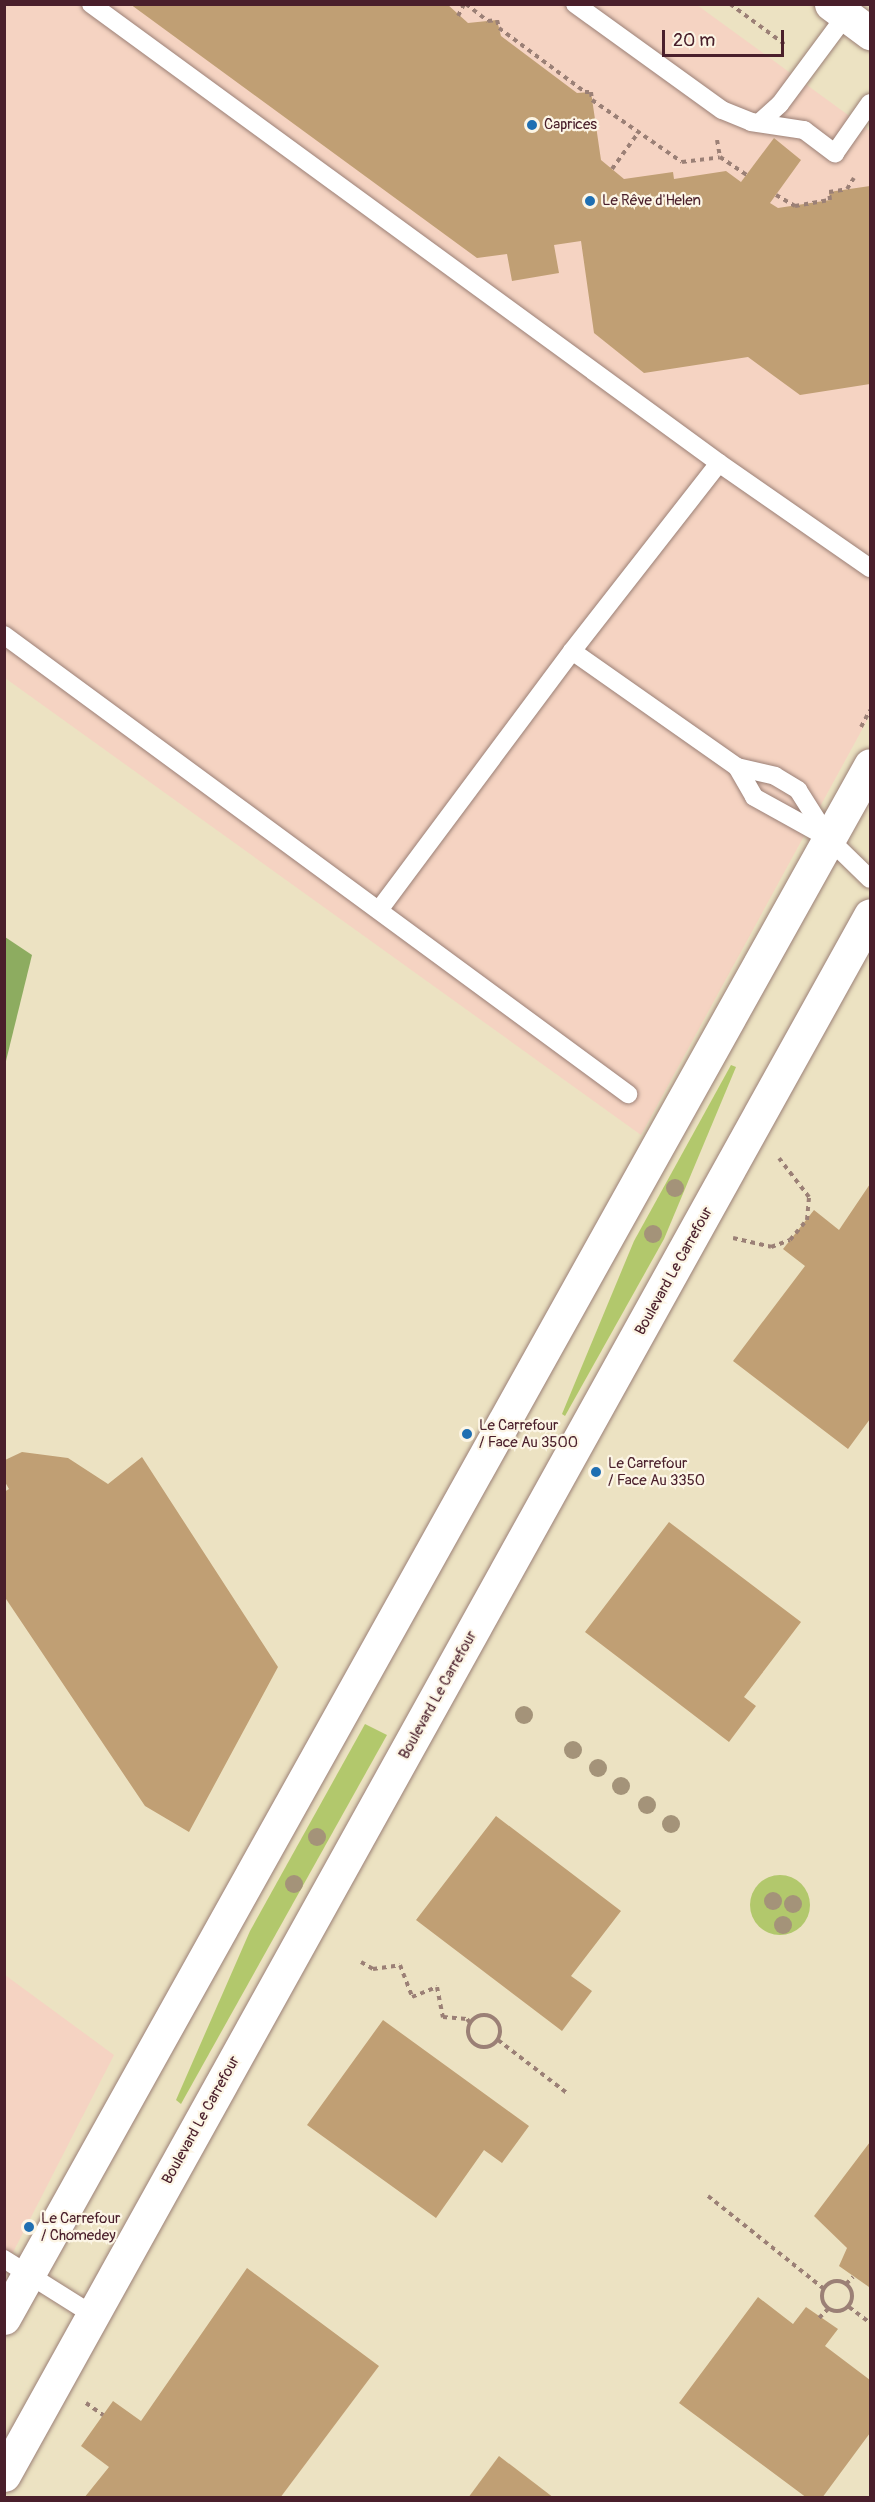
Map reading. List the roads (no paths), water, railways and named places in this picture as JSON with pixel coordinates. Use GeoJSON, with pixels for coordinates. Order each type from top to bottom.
{"type":"FeatureCollection","features":[{"type":"Feature","properties":{"kind":"street"},"geometry":{"type":"LineString","coordinates":[[4,2318],[17,2266],[870,765]]}},
{"type":"Feature","properties":{"kind":"street","name":"Boulevard Le Carrefour"},"geometry":{"type":"LineString","coordinates":[[4,2475],[870,915]]}},
{"type":"Feature","properties":{"kind":"lane"},"geometry":{"type":"LineString","coordinates":[[91,4],[719,463],[870,568]]}},
{"type":"Feature","properties":{"kind":"lane"},"geometry":{"type":"LineString","coordinates":[[575,4],[722,110],[759,123],[804,130],[835,153],[870,103]]}},
{"type":"Feature","properties":{"kind":"lane"},"geometry":{"type":"LineString","coordinates":[[759,123],[780,104],[849,18]]}},
{"type":"Feature","properties":{"kind":"lane"},"geometry":{"type":"LineString","coordinates":[[379,910],[572,651],[719,463]]}},
{"type":"Feature","properties":{"kind":"lane"},"geometry":{"type":"LineString","coordinates":[[4,635],[628,1094]]}},
{"type":"Feature","properties":{"kind":"lane"},"geometry":{"type":"LineString","coordinates":[[572,651],[736,767],[776,776],[798,790],[829,839],[870,879]]}},
{"type":"Feature","properties":{"kind":"lane"},"geometry":{"type":"LineString","coordinates":[[736,767],[754,797],[829,839]]}},
{"type":"Feature","properties":{"kind":"lane"},"geometry":{"type":"LineString","coordinates":[[17,2266],[93,2315]]}},
{"type":"Feature","properties":{"kind":"place","name":"Caprices"},"geometry":{"type":"Point","coordinates":[532,125]}},
{"type":"Feature","properties":{"kind":"place","name":"Le Rêve d'Helen"},"geometry":{"type":"Point","coordinates":[590,201]}},
{"type":"Feature","properties":{"kind":"place","name":"Le Carrefour / Face Au 3500"},"geometry":{"type":"Point","coordinates":[467,1434]}},
{"type":"Feature","properties":{"kind":"place","name":"Le Carrefour / Face Au 3350"},"geometry":{"type":"Point","coordinates":[596,1472]}},
{"type":"Feature","properties":{"kind":"place","name":"Le Carrefour / Chomedey"},"geometry":{"type":"Point","coordinates":[29,2227]}}]}
